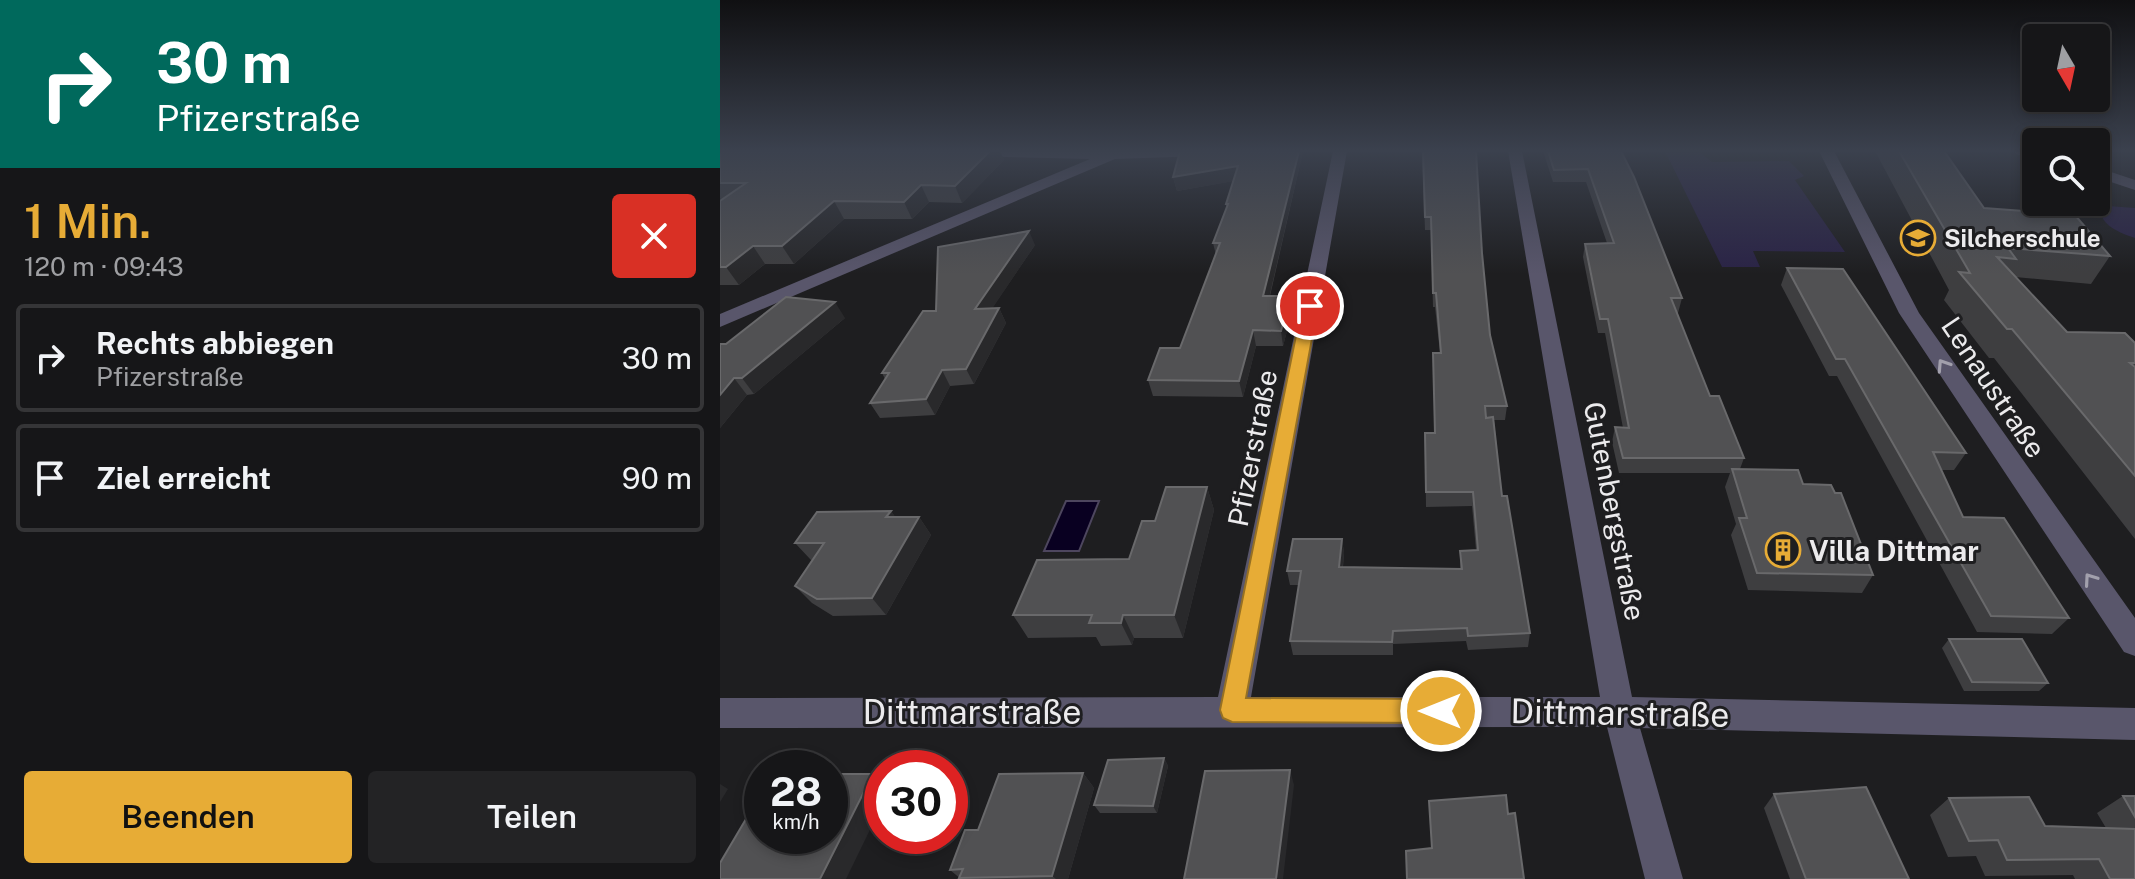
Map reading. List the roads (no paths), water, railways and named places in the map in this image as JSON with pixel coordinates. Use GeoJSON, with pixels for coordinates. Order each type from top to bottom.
{"type":"FeatureCollection","features":[{"type":"Feature","properties":{"kind":"street"},"geometry":{"type":"LineString","coordinates":[[723,318],[1025,192]]}},
{"type":"Feature","properties":{"kind":"street","name":"Pfizerstraße"},"geometry":{"type":"LineString","coordinates":[[1232,710],[1332,192]]}},
{"type":"Feature","properties":{"kind":"street","name":"Gutenbergstraße"},"geometry":{"type":"LineString","coordinates":[[1523,192],[1619,712],[1664,879]]}},
{"type":"Feature","properties":{"kind":"street","name":"Lenaustraße"},"geometry":{"type":"LineString","coordinates":[[1847,192],[1909,313],[1980,422],[2135,643]]}},
{"type":"Feature","properties":{"kind":"street","name":"Dittmarstraße"},"geometry":{"type":"LineString","coordinates":[[720,713],[1232,710],[1619,712],[2135,724]]}},
{"type":"Feature","properties":{"kind":"place","name":"Silcherschule"},"geometry":{"type":"Point","coordinates":[1918,238]}},
{"type":"Feature","properties":{"kind":"place","name":"Villa Dittmar"},"geometry":{"type":"Point","coordinates":[1783,550]}}]}
